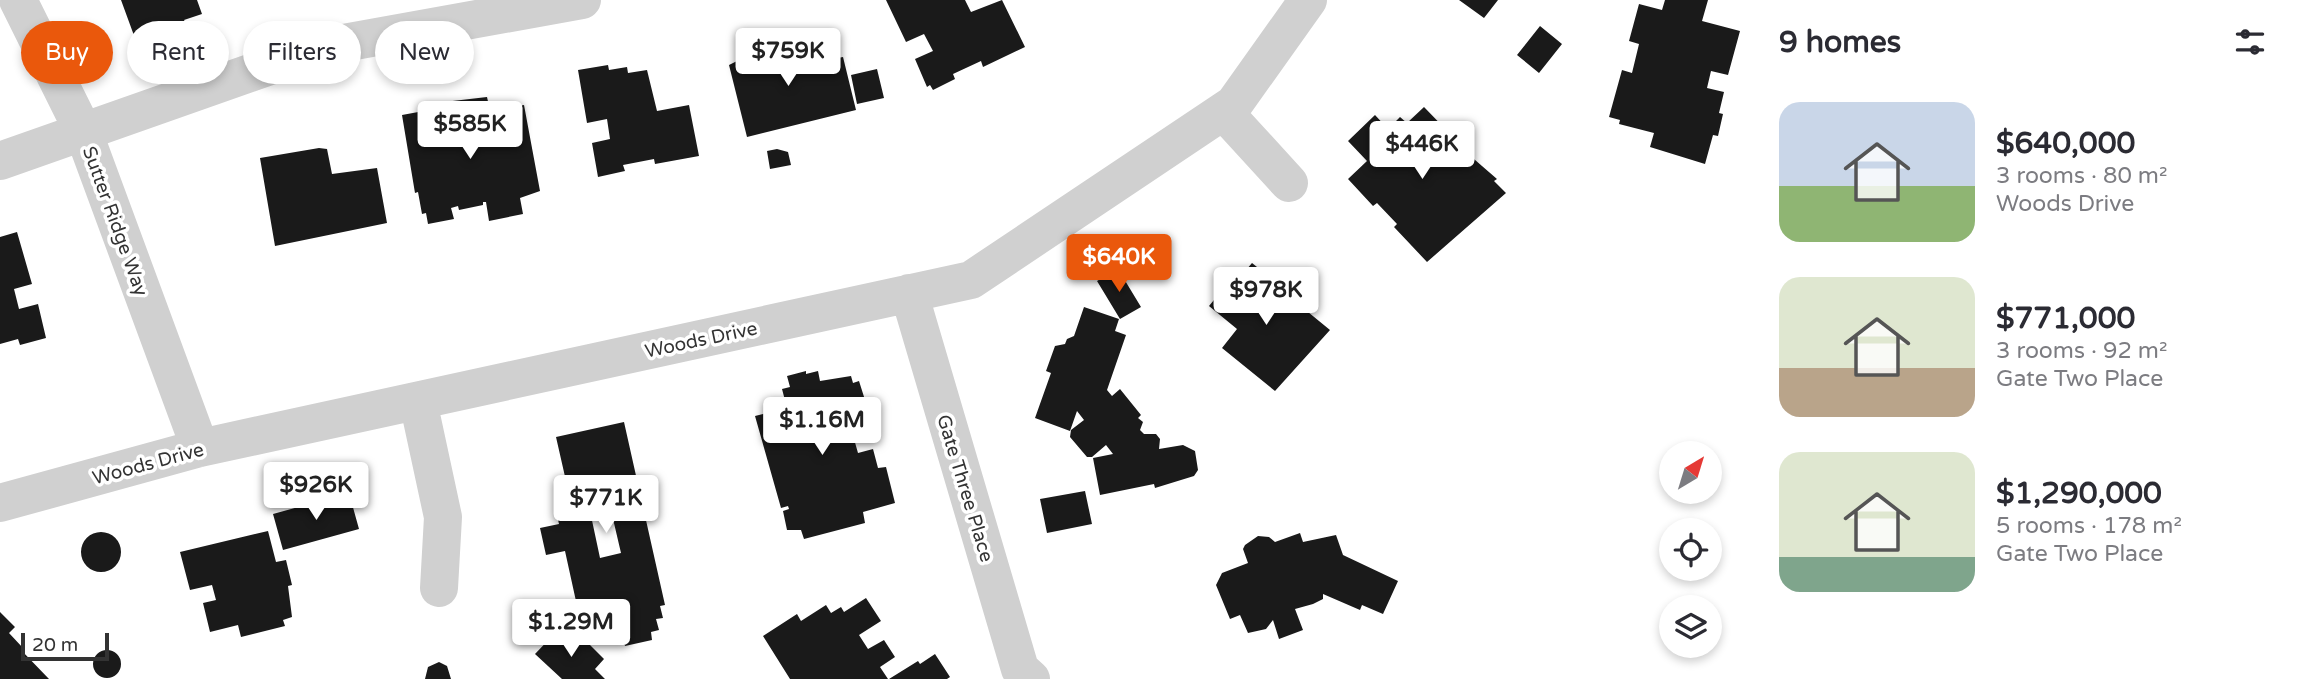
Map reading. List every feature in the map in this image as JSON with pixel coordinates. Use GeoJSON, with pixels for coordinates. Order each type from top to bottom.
{"type":"FeatureCollection","features":[{"type":"Feature","properties":{"kind":"street","name":"Sutter Ridge Way"},"geometry":{"type":"LineString","coordinates":[[18,0],[83,131],[200,448]]}},
{"type":"Feature","properties":{"kind":"street"},"geometry":{"type":"LineString","coordinates":[[0,161],[327,46],[582,0]]}},
{"type":"Feature","properties":{"kind":"street","name":"Woods Drive"},"geometry":{"type":"LineString","coordinates":[[0,503],[200,448],[971,280],[1234,104],[1308,0]]}},
{"type":"Feature","properties":{"kind":"street"},"geometry":{"type":"LineString","coordinates":[[1224,112],[1289,183]]}},
{"type":"Feature","properties":{"kind":"street","name":"Gate Three Place"},"geometry":{"type":"LineString","coordinates":[[909,293],[1020,669],[1031,679]]}},
{"type":"Feature","properties":{"kind":"street"},"geometry":{"type":"LineString","coordinates":[[418,401],[443,517],[439,588]]}},
{"type":"Feature","properties":{"kind":"building"},"geometry":{"type":"Polygon","coordinates":[[[121,0],[197,0],[202,14],[184,21],[129,21],[121,0]]]}},
{"type":"Feature","properties":{"kind":"building"},"geometry":{"type":"Polygon","coordinates":[[[886,0],[965,0],[971,12],[1002,0],[1025,47],[983,67],[981,61],[953,74],[955,79],[933,90],[930,85],[927,87],[915,59],[933,51],[924,34],[906,42],[886,0]]]}},
{"type":"Feature","properties":{"kind":"building"},"geometry":{"type":"Polygon","coordinates":[[[1459,0],[1498,0],[1484,18],[1459,0]]]}},
{"type":"Feature","properties":{"kind":"building"},"geometry":{"type":"Polygon","coordinates":[[[1665,0],[1708,0],[1702,21],[1740,31],[1728,75],[1711,71],[1707,88],[1724,92],[1719,113],[1723,114],[1718,136],[1713,135],[1705,164],[1650,147],[1654,133],[1619,124],[1620,120],[1609,117],[1622,70],[1632,73],[1639,44],[1629,41],[1639,4],[1662,10],[1665,0]]]}},
{"type":"Feature","properties":{"kind":"building"},"geometry":{"type":"Polygon","coordinates":[[[1540,26],[1562,44],[1539,73],[1517,55],[1540,26]]]}},
{"type":"Feature","properties":{"kind":"building"},"geometry":{"type":"Polygon","coordinates":[[[786,37],[787,41],[794,39],[800,65],[843,57],[856,110],[747,137],[729,65],[743,58],[749,60],[747,50],[760,47],[759,44],[786,37]]]}},
{"type":"Feature","properties":{"kind":"building"},"geometry":{"type":"Polygon","coordinates":[[[608,65],[609,70],[627,67],[628,73],[647,70],[657,111],[689,105],[699,156],[655,164],[654,159],[623,165],[625,171],[598,177],[592,143],[610,139],[607,119],[587,123],[578,70],[608,65]]]}},
{"type":"Feature","properties":{"kind":"building"},"geometry":{"type":"Polygon","coordinates":[[[877,69],[884,98],[857,104],[851,75],[877,69]]]}},
{"type":"Feature","properties":{"kind":"building"},"geometry":{"type":"Polygon","coordinates":[[[487,97],[491,115],[462,121],[468,146],[498,140],[493,111],[524,105],[540,191],[520,198],[523,214],[489,221],[486,202],[483,202],[483,205],[459,210],[458,206],[451,208],[454,219],[428,224],[426,213],[422,214],[418,192],[415,193],[402,115],[440,108],[444,102],[487,97]]]}},
{"type":"Feature","properties":{"kind":"building"},"geometry":{"type":"Polygon","coordinates":[[[1424,107],[1455,139],[1441,152],[1454,166],[1467,153],[1497,179],[1494,181],[1506,193],[1427,262],[1394,227],[1397,224],[1377,203],[1373,206],[1348,179],[1367,161],[1348,141],[1375,115],[1388,129],[1400,117],[1407,123],[1424,107]]]}},
{"type":"Feature","properties":{"kind":"building"},"geometry":{"type":"Polygon","coordinates":[[[327,149],[332,174],[377,168],[387,223],[275,246],[260,158],[327,149]]]}},
{"type":"Feature","properties":{"kind":"building"},"geometry":{"type":"Polygon","coordinates":[[[777,149],[788,152],[791,165],[770,169],[767,151],[777,149]]]}},
{"type":"Feature","properties":{"kind":"building"},"geometry":{"type":"Polygon","coordinates":[[[17,232],[32,284],[14,289],[19,309],[38,304],[46,338],[20,345],[18,339],[0,344],[0,237],[17,232]]]}},
{"type":"Feature","properties":{"kind":"building"},"geometry":{"type":"Polygon","coordinates":[[[1252,263],[1288,292],[1281,300],[1292,309],[1297,303],[1330,330],[1275,391],[1222,348],[1237,329],[1209,306],[1237,272],[1241,276],[1252,263]]]}},
{"type":"Feature","properties":{"kind":"building"},"geometry":{"type":"Polygon","coordinates":[[[1118,269],[1141,307],[1120,319],[1097,281],[1118,269]]]}},
{"type":"Feature","properties":{"kind":"building"},"geometry":{"type":"Polygon","coordinates":[[[1084,307],[1119,319],[1115,331],[1126,335],[1107,390],[1112,396],[1120,389],[1141,415],[1138,418],[1143,422],[1140,430],[1144,434],[1156,434],[1160,439],[1159,449],[1183,445],[1195,451],[1198,470],[1194,476],[1155,488],[1154,484],[1100,495],[1093,458],[1113,454],[1106,445],[1092,457],[1087,457],[1070,437],[1071,430],[1084,420],[1077,411],[1070,431],[1035,418],[1051,373],[1046,371],[1055,346],[1065,344],[1067,339],[1074,336],[1084,307]]]}},
{"type":"Feature","properties":{"kind":"building"},"geometry":{"type":"Polygon","coordinates":[[[806,371],[806,374],[818,371],[820,381],[851,376],[853,383],[859,381],[865,400],[854,403],[855,408],[847,410],[860,418],[863,428],[854,439],[858,453],[873,449],[878,468],[886,467],[895,503],[863,512],[865,523],[804,539],[801,530],[787,530],[783,511],[789,509],[788,506],[781,508],[755,416],[787,408],[782,389],[790,387],[787,376],[806,371]]]}},
{"type":"Feature","properties":{"kind":"building"},"geometry":{"type":"Polygon","coordinates":[[[624,422],[665,605],[660,606],[663,618],[656,619],[659,630],[651,632],[652,640],[625,646],[620,627],[598,632],[595,620],[581,624],[565,551],[546,555],[540,528],[559,524],[555,507],[563,505],[558,483],[566,481],[556,437],[624,422]],[[610,506],[590,511],[600,558],[621,553],[610,506]]]}},
{"type":"Feature","properties":{"kind":"building"},"geometry":{"type":"Polygon","coordinates":[[[1085,491],[1092,524],[1047,533],[1040,499],[1085,491]]]}},
{"type":"Feature","properties":{"kind":"building"},"geometry":{"type":"Polygon","coordinates":[[[349,493],[359,529],[283,550],[273,514],[349,493]]]}},
{"type":"Feature","properties":{"kind":"building"},"geometry":{"type":"Polygon","coordinates":[[[268,531],[276,562],[286,560],[292,585],[288,586],[292,617],[283,620],[285,626],[241,637],[238,625],[210,632],[203,603],[216,600],[212,585],[190,590],[180,552],[268,531]]]}},
{"type":"Feature","properties":{"kind":"building"},"geometry":{"type":"Polygon","coordinates":[[[101,532],[115,538],[121,552],[115,566],[101,572],[87,566],[81,552],[87,538],[101,532]]]}},
{"type":"Feature","properties":{"kind":"building"},"geometry":{"type":"Polygon","coordinates":[[[1300,533],[1303,542],[1336,535],[1343,555],[1398,581],[1383,614],[1362,605],[1360,610],[1323,594],[1323,599],[1295,609],[1303,630],[1279,639],[1273,620],[1266,629],[1248,633],[1240,615],[1230,619],[1216,585],[1222,573],[1248,563],[1243,549],[1258,536],[1269,537],[1275,542],[1300,533]]]}},
{"type":"Feature","properties":{"kind":"building"},"geometry":{"type":"Polygon","coordinates":[[[866,598],[881,621],[859,635],[868,649],[884,640],[895,657],[880,667],[888,679],[790,679],[763,636],[797,614],[801,621],[826,605],[831,613],[841,607],[844,612],[866,598]]]}},
{"type":"Feature","properties":{"kind":"building"},"geometry":{"type":"Polygon","coordinates":[[[0,612],[15,627],[9,633],[23,648],[21,650],[49,679],[0,679],[0,612]]]}},
{"type":"Feature","properties":{"kind":"building"},"geometry":{"type":"Polygon","coordinates":[[[556,632],[572,647],[582,637],[604,659],[595,669],[605,679],[562,679],[535,654],[556,632]]]}},
{"type":"Feature","properties":{"kind":"building"},"geometry":{"type":"Polygon","coordinates":[[[107,650],[117,654],[121,664],[117,674],[107,678],[97,674],[93,664],[97,654],[107,650]]]}},
{"type":"Feature","properties":{"kind":"building"},"geometry":{"type":"Polygon","coordinates":[[[935,654],[950,677],[947,679],[889,679],[918,661],[920,664],[935,654]]]}},
{"type":"Feature","properties":{"kind":"building"},"geometry":{"type":"Polygon","coordinates":[[[439,662],[447,666],[451,679],[425,679],[428,667],[439,662]]]}}]}
